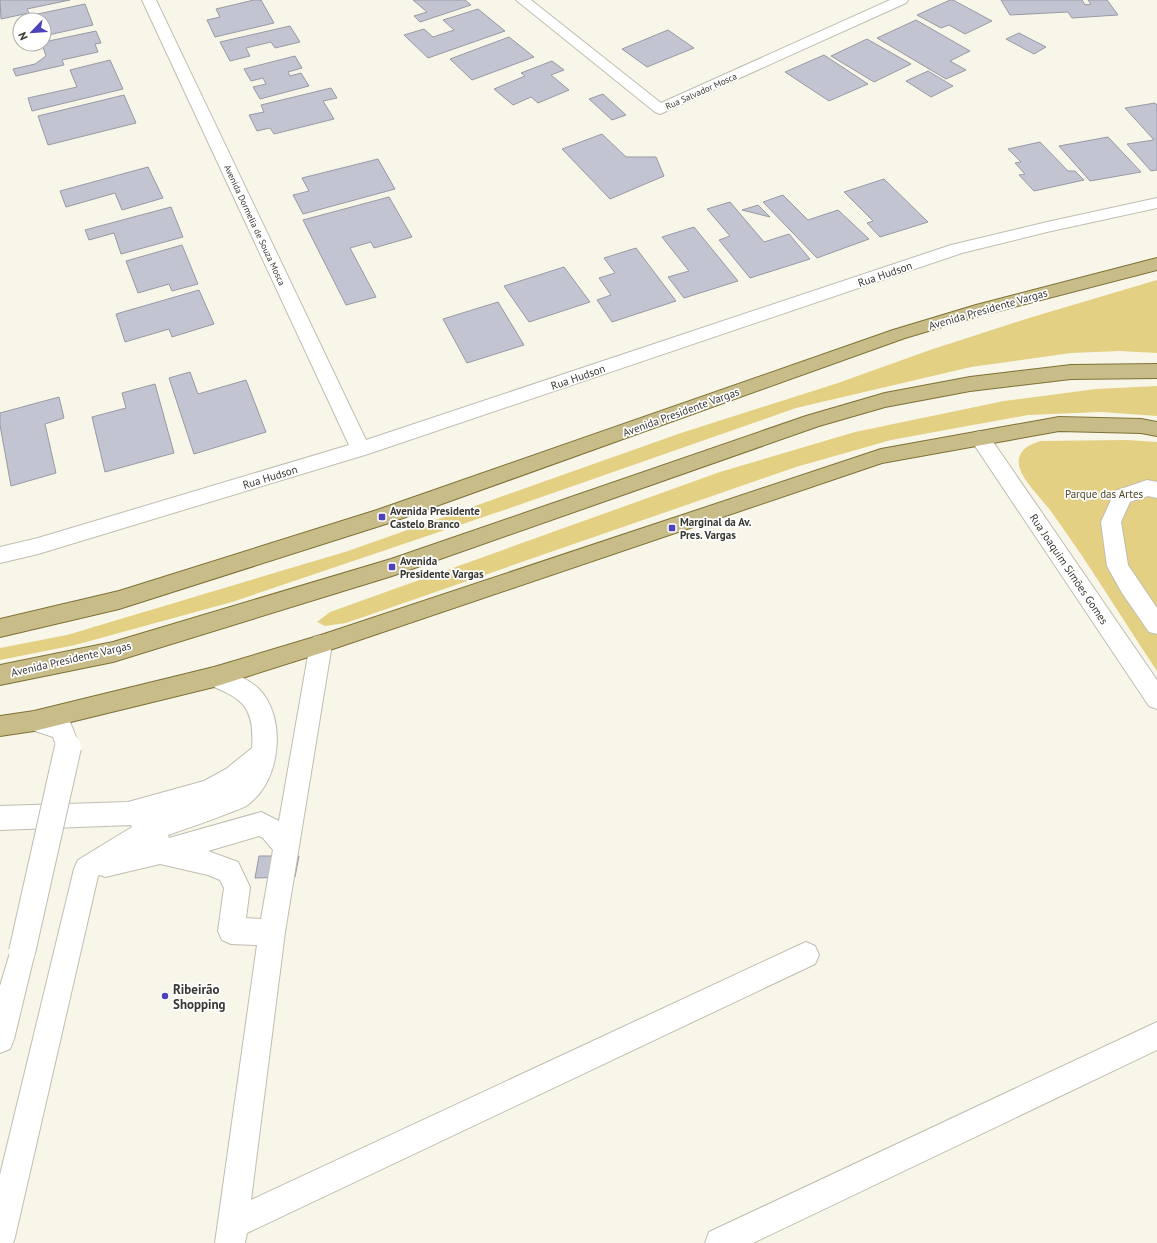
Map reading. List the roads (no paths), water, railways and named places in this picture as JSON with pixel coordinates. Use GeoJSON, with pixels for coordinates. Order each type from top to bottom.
{"type":"FeatureCollection","features":[{"type":"Feature","properties":{"kind":"main road","name":"Avenida Presidente Vargas"},"geometry":{"type":"LineString","coordinates":[[0,628],[119,600],[382,517],[899,334],[976,311],[1157,264]]}},
{"type":"Feature","properties":{"kind":"main road","name":"Avenida Presidente Vargas"},"geometry":{"type":"LineString","coordinates":[[0,675],[113,652],[392,567],[813,421],[885,400],[970,384],[1071,372],[1157,371]]}},
{"type":"Feature","properties":{"kind":"main road"},"geometry":{"type":"LineString","coordinates":[[0,726],[34,721],[214,677],[321,644],[881,456],[1059,424],[1141,426],[1157,429]]}},
{"type":"Feature","properties":{"kind":"street","name":"Avenida Dormelia de Souza Mosca"},"geometry":{"type":"LineString","coordinates":[[149,0],[361,450]]}},
{"type":"Feature","properties":{"kind":"street","name":"Rua Salvador Mosca"},"geometry":{"type":"LineString","coordinates":[[523,0],[660,109],[901,0]]}},
{"type":"Feature","properties":{"kind":"street","name":"Rua Hudson"},"geometry":{"type":"LineString","coordinates":[[0,555],[38,546],[361,450],[957,249],[1047,227],[1157,203]]}},
{"type":"Feature","properties":{"kind":"street","name":"Rua Joaquim Simões Gomes"},"geometry":{"type":"LineString","coordinates":[[980,438],[1157,699]]}},
{"type":"Feature","properties":{"kind":"street"},"geometry":{"type":"LineString","coordinates":[[1157,490],[1147,488],[1122,497],[1111,522],[1118,566],[1130,587],[1157,625]]}},
{"type":"Feature","properties":{"kind":"street"},"geometry":{"type":"LineString","coordinates":[[231,1234],[272,932],[321,644]]}},
{"type":"Feature","properties":{"kind":"street"},"geometry":{"type":"LineString","coordinates":[[0,1237],[87,869],[157,840],[213,808],[240,796],[256,781],[264,753],[266,735],[262,716],[253,698],[232,682],[214,677]]}},
{"type":"Feature","properties":{"kind":"street"},"geometry":{"type":"LineString","coordinates":[[0,1039],[22,952],[68,747],[62,729],[34,721]]}},
{"type":"Feature","properties":{"kind":"street"},"geometry":{"type":"LineString","coordinates":[[0,818],[128,814],[209,791],[235,777],[264,753]]}},
{"type":"Feature","properties":{"kind":"street"},"geometry":{"type":"LineString","coordinates":[[128,814],[157,840],[229,872],[237,887],[231,931],[272,932]]}},
{"type":"Feature","properties":{"kind":"street"},"geometry":{"type":"LineString","coordinates":[[157,840],[260,824],[272,830],[287,847]]}},
{"type":"Feature","properties":{"kind":"street"},"geometry":{"type":"LineString","coordinates":[[231,1234],[806,955]]}},
{"type":"Feature","properties":{"kind":"street"},"geometry":{"type":"LineString","coordinates":[[720,1243],[1157,1036]]}},
{"type":"Feature","properties":{"kind":"place","name":"Avenida Presidente Castelo Branco"},"geometry":{"type":"Point","coordinates":[382,517]}},
{"type":"Feature","properties":{"kind":"place","name":"Marginal da Av. Pres. Vargas"},"geometry":{"type":"Point","coordinates":[672,528]}},
{"type":"Feature","properties":{"kind":"place","name":"Avenida Presidente Vargas"},"geometry":{"type":"Point","coordinates":[392,567]}},
{"type":"Feature","properties":{"kind":"place","name":"Ribeirão Shopping"},"geometry":{"type":"Point","coordinates":[165,996]}},
{"type":"Feature","properties":{"kind":"park label","name":"Parque das Artes"},"geometry":{"type":"Point","coordinates":[1104,494]}}]}
